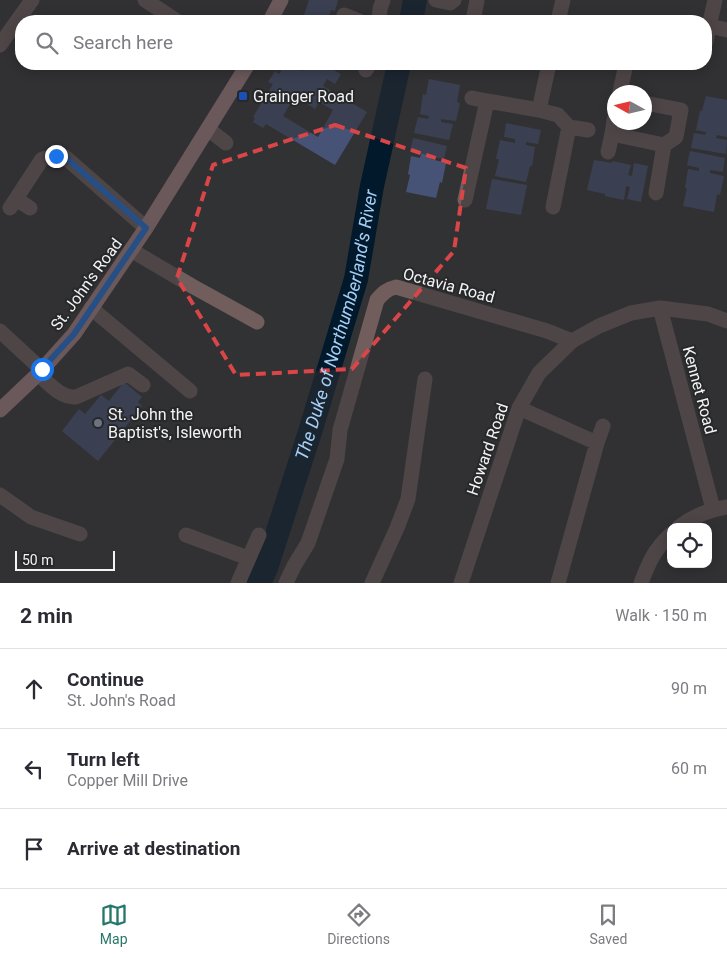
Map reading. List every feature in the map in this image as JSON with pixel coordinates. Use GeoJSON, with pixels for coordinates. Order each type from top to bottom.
{"type":"FeatureCollection","features":[{"type":"Feature","properties":{"kind":"main road"},"geometry":{"type":"LineString","coordinates":[[273,15],[281,0]]}},
{"type":"Feature","properties":{"kind":"main road","name":"St. John's Road"},"geometry":{"type":"LineString","coordinates":[[0,410],[74,334],[146,228],[208,129],[241,70]]}},
{"type":"Feature","properties":{"kind":"street"},"geometry":{"type":"LineString","coordinates":[[21,15],[32,0]]}},
{"type":"Feature","properties":{"kind":"street"},"geometry":{"type":"LineString","coordinates":[[146,0],[168,15]]}},
{"type":"Feature","properties":{"kind":"street"},"geometry":{"type":"LineString","coordinates":[[380,15],[383,0]]}},
{"type":"Feature","properties":{"kind":"street"},"geometry":{"type":"LineString","coordinates":[[436,0],[450,3],[454,0]]}},
{"type":"Feature","properties":{"kind":"street"},"geometry":{"type":"LineString","coordinates":[[461,0],[477,1],[474,15]]}},
{"type":"Feature","properties":{"kind":"street"},"geometry":{"type":"LineString","coordinates":[[559,15],[563,0]]}},
{"type":"Feature","properties":{"kind":"street"},"geometry":{"type":"LineString","coordinates":[[711,15],[714,0]]}},
{"type":"Feature","properties":{"kind":"street"},"geometry":{"type":"LineString","coordinates":[[0,45],[15,24]]}},
{"type":"Feature","properties":{"kind":"street"},"geometry":{"type":"LineString","coordinates":[[712,27],[727,30]]}},
{"type":"Feature","properties":{"kind":"street"},"geometry":{"type":"LineString","coordinates":[[538,110],[548,70]]}},
{"type":"Feature","properties":{"kind":"street"},"geometry":{"type":"LineString","coordinates":[[622,85],[625,70]]}},
{"type":"Feature","properties":{"kind":"street"},"geometry":{"type":"LineString","coordinates":[[472,98],[558,115],[569,126],[588,130]]}},
{"type":"Feature","properties":{"kind":"street"},"geometry":{"type":"LineString","coordinates":[[465,200],[487,102]]}},
{"type":"Feature","properties":{"kind":"street"},"geometry":{"type":"LineString","coordinates":[[652,104],[681,110],[676,137],[664,145],[656,193]]}},
{"type":"Feature","properties":{"kind":"street"},"geometry":{"type":"LineString","coordinates":[[553,207],[569,126]]}},
{"type":"Feature","properties":{"kind":"street"},"geometry":{"type":"LineString","coordinates":[[208,129],[226,143]]}},
{"type":"Feature","properties":{"kind":"street"},"geometry":{"type":"LineString","coordinates":[[608,152],[612,130]]}},
{"type":"Feature","properties":{"kind":"street"},"geometry":{"type":"LineString","coordinates":[[622,130],[664,145]]}},
{"type":"Feature","properties":{"kind":"street"},"geometry":{"type":"LineString","coordinates":[[30,208],[13,204],[42,159],[56,156],[65,157],[146,228]]}},
{"type":"Feature","properties":{"kind":"street"},"geometry":{"type":"LineString","coordinates":[[132,250],[257,322]]}},
{"type":"Feature","properties":{"kind":"street","name":"Octavia Road"},"geometry":{"type":"LineString","coordinates":[[286,583],[308,543],[337,459],[340,430],[377,300],[384,292],[396,287],[547,330],[572,340]]}},
{"type":"Feature","properties":{"kind":"street"},"geometry":{"type":"LineString","coordinates":[[91,308],[190,391]]}},
{"type":"Feature","properties":{"kind":"street","name":"Howard Road"},"geometry":{"type":"LineString","coordinates":[[461,583],[519,408],[539,373],[572,340],[631,313],[660,308],[708,314],[727,321]]}},
{"type":"Feature","properties":{"kind":"street","name":"Kennet Road"},"geometry":{"type":"LineString","coordinates":[[660,308],[720,508]]}},
{"type":"Feature","properties":{"kind":"street"},"geometry":{"type":"LineString","coordinates":[[0,331],[63,395],[69,398],[76,397],[128,374],[144,385]]}},
{"type":"Feature","properties":{"kind":"street"},"geometry":{"type":"LineString","coordinates":[[372,583],[408,499],[425,379]]}},
{"type":"Feature","properties":{"kind":"street"},"geometry":{"type":"LineString","coordinates":[[519,408],[597,443]]}},
{"type":"Feature","properties":{"kind":"street"},"geometry":{"type":"LineString","coordinates":[[558,583],[603,426]]}},
{"type":"Feature","properties":{"kind":"street"},"geometry":{"type":"LineString","coordinates":[[0,495],[31,517],[80,534]]}},
{"type":"Feature","properties":{"kind":"street"},"geometry":{"type":"LineString","coordinates":[[685,523],[695,517],[720,508]]}},
{"type":"Feature","properties":{"kind":"street"},"geometry":{"type":"LineString","coordinates":[[186,535],[248,558]]}},
{"type":"Feature","properties":{"kind":"street"},"geometry":{"type":"LineString","coordinates":[[238,583],[259,535]]}},
{"type":"Feature","properties":{"kind":"street"},"geometry":{"type":"LineString","coordinates":[[641,583],[648,564],[660,545],[667,538]]}},
{"type":"Feature","properties":{"kind":"highlighted area"},"geometry":{"type":"Polygon","coordinates":[[[335,125],[466,168],[454,251],[352,369],[236,375],[177,278],[213,165],[335,125]]]}},
{"type":"Feature","properties":{"kind":"building"},"geometry":{"type":"Polygon","coordinates":[[[309,0],[338,0],[335,11],[331,10],[329,15],[304,15],[309,0]]]}},
{"type":"Feature","properties":{"kind":"building"},"geometry":{"type":"Polygon","coordinates":[[[281,70],[334,70],[341,74],[335,84],[327,79],[323,86],[367,112],[335,165],[266,124],[263,128],[253,122],[255,118],[253,117],[273,84],[268,82],[275,71],[279,74],[281,70]],[[296,94],[283,116],[318,137],[333,110],[319,102],[315,109],[301,100],[302,98],[296,94]]]}},
{"type":"Feature","properties":{"kind":"building"},"geometry":{"type":"Polygon","coordinates":[[[429,79],[460,85],[457,102],[460,103],[456,121],[441,119],[441,122],[453,124],[449,140],[414,133],[418,117],[428,119],[429,116],[420,114],[423,94],[426,95],[429,79]]]}},
{"type":"Feature","properties":{"kind":"building"},"geometry":{"type":"Polygon","coordinates":[[[706,96],[727,100],[727,137],[717,135],[716,138],[727,140],[726,154],[691,148],[694,133],[705,135],[706,132],[696,130],[700,111],[702,111],[706,96]]]}},
{"type":"Feature","properties":{"kind":"building"},"geometry":{"type":"Polygon","coordinates":[[[506,123],[541,130],[538,144],[526,142],[526,145],[535,147],[532,166],[530,166],[526,182],[495,176],[499,159],[496,159],[500,140],[515,143],[515,139],[504,137],[506,123]]]}},
{"type":"Feature","properties":{"kind":"building"},"geometry":{"type":"Polygon","coordinates":[[[413,138],[447,146],[444,159],[432,157],[431,159],[446,163],[442,183],[440,182],[436,198],[406,192],[410,175],[408,174],[411,156],[420,158],[421,154],[410,151],[413,138]]]}},
{"type":"Feature","properties":{"kind":"building"},"geometry":{"type":"Polygon","coordinates":[[[690,151],[725,158],[723,172],[710,170],[710,173],[724,176],[720,195],[717,194],[714,212],[683,206],[687,188],[685,188],[688,169],[699,171],[699,168],[687,165],[690,151]]]}},
{"type":"Feature","properties":{"kind":"building"},"geometry":{"type":"Polygon","coordinates":[[[594,160],[631,165],[628,175],[632,176],[634,163],[648,166],[641,202],[627,199],[630,187],[626,186],[624,200],[587,190],[594,160]]]}},
{"type":"Feature","properties":{"kind":"building"},"geometry":{"type":"Polygon","coordinates":[[[492,179],[527,185],[521,215],[486,209],[492,179]]]}},
{"type":"Feature","properties":{"kind":"building","name":"St. John the Baptist's, Isleworth"},"geometry":{"type":"Polygon","coordinates":[[[124,382],[142,397],[138,402],[142,406],[98,461],[62,431],[79,409],[85,414],[101,395],[109,401],[124,382]]]}},
{"type":"Feature","properties":{"kind":"waterway","name":"The Duke of Northumberland's River"},"geometry":{"type":"LineString","coordinates":[[412,15],[415,0]]}},
{"type":"Feature","properties":{"kind":"waterway","name":"The Duke of Northumberland's River"},"geometry":{"type":"LineString","coordinates":[[259,583],[266,568],[310,432],[356,279],[372,186],[398,70]]}},
{"type":"Feature","properties":{"kind":"place","name":"Grainger Road"},"geometry":{"type":"Point","coordinates":[243,96]}},
{"type":"Feature","properties":{"kind":"place","name":"St. John the Baptist's, Isleworth"},"geometry":{"type":"Point","coordinates":[98,423]}},
{"type":"Feature","properties":{"kind":"route"},"geometry":{"type":"LineString","coordinates":[[42,369],[74,334],[146,228],[65,157],[56,156]]}}]}
